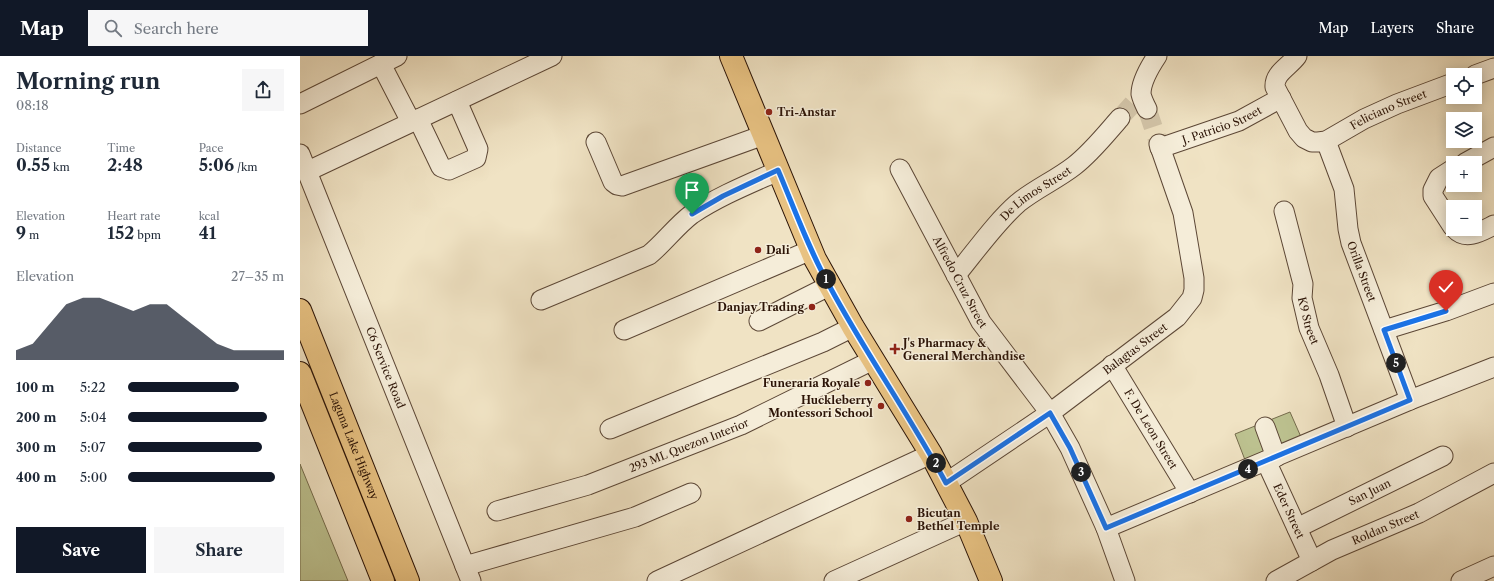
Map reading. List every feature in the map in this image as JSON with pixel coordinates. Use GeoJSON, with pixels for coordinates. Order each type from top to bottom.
{"type":"FeatureCollection","features":[{"type":"Feature","properties":{"kind":"main road"},"geometry":{"type":"LineString","coordinates":[[731,56],[812,250],[829,286],[852,327],[931,454],[966,521],[991,581]]}},
{"type":"Feature","properties":{"kind":"main road","name":"Laguna Lake Highway"},"geometry":{"type":"LineString","coordinates":[[300,310],[408,581]]}},
{"type":"Feature","properties":{"kind":"main road","name":"Laguna Lake Highway"},"geometry":{"type":"LineString","coordinates":[[300,373],[383,581]]}},
{"type":"Feature","properties":{"kind":"street"},"geometry":{"type":"LineString","coordinates":[[308,171],[552,56]]}},
{"type":"Feature","properties":{"kind":"street"},"geometry":{"type":"LineString","coordinates":[[1142,100],[1146,77],[1157,56]]}},
{"type":"Feature","properties":{"kind":"street"},"geometry":{"type":"LineString","coordinates":[[1297,56],[1278,76],[1275,81],[1275,88],[1298,131],[1304,138],[1312,142],[1326,140]]}},
{"type":"Feature","properties":{"kind":"street"},"geometry":{"type":"LineString","coordinates":[[300,104],[389,60],[414,121],[441,167],[449,170],[476,158],[478,149],[457,100]]}},
{"type":"Feature","properties":{"kind":"street"},"geometry":{"type":"LineString","coordinates":[[1482,72],[1494,68]]}},
{"type":"Feature","properties":{"kind":"street","name":"Feliciano Street"},"geometry":{"type":"LineString","coordinates":[[1326,140],[1364,118],[1397,104],[1446,86]]}},
{"type":"Feature","properties":{"kind":"street","name":"J. Patricio Street"},"geometry":{"type":"LineString","coordinates":[[1159,146],[1239,120],[1281,98]]}},
{"type":"Feature","properties":{"kind":"street","name":"De Limos Street"},"geometry":{"type":"LineString","coordinates":[[956,275],[1017,204],[1037,189],[1050,183],[1074,166],[1097,144],[1120,118]]}},
{"type":"Feature","properties":{"kind":"street"},"geometry":{"type":"LineString","coordinates":[[596,142],[613,182],[617,186],[622,186],[764,135]]}},
{"type":"Feature","properties":{"kind":"street","name":"Orilla Street"},"geometry":{"type":"LineString","coordinates":[[1326,140],[1344,189],[1351,243],[1410,400]]}},
{"type":"Feature","properties":{"kind":"street","name":"Balagtas Street"},"geometry":{"type":"LineString","coordinates":[[946,483],[1050,413],[1177,316],[1192,298],[1194,278],[1183,213],[1159,146]]}},
{"type":"Feature","properties":{"kind":"street"},"geometry":{"type":"LineString","coordinates":[[1478,156],[1494,147]]}},
{"type":"Feature","properties":{"kind":"street","name":"C6 Service Road"},"geometry":{"type":"LineString","coordinates":[[300,154],[468,574]]}},
{"type":"Feature","properties":{"kind":"street","name":"Alfredo Cruz Street"},"geometry":{"type":"LineString","coordinates":[[900,169],[981,322],[1050,413],[1070,448],[1106,528],[1125,581]]}},
{"type":"Feature","properties":{"kind":"street"},"geometry":{"type":"LineString","coordinates":[[541,300],[649,255],[692,214],[723,196],[778,170]]}},
{"type":"Feature","properties":{"kind":"street"},"geometry":{"type":"LineString","coordinates":[[1446,174],[1439,178],[1433,190],[1433,196],[1446,214]]}},
{"type":"Feature","properties":{"kind":"street","name":"K9 Street"},"geometry":{"type":"LineString","coordinates":[[1284,211],[1303,284],[1302,298],[1309,328],[1330,375],[1347,427]]}},
{"type":"Feature","properties":{"kind":"street"},"geometry":{"type":"LineString","coordinates":[[1482,230],[1494,225]]}},
{"type":"Feature","properties":{"kind":"street"},"geometry":{"type":"LineString","coordinates":[[624,330],[812,250]]}},
{"type":"Feature","properties":{"kind":"street"},"geometry":{"type":"LineString","coordinates":[[759,321],[829,286]]}},
{"type":"Feature","properties":{"kind":"street"},"geometry":{"type":"LineString","coordinates":[[1384,330],[1446,311],[1494,293]]}},
{"type":"Feature","properties":{"kind":"street"},"geometry":{"type":"LineString","coordinates":[[610,429],[822,342],[852,327]]}},
{"type":"Feature","properties":{"kind":"street","name":"293 ML Quezon Interior"},"geometry":{"type":"LineString","coordinates":[[497,511],[588,485],[742,425],[873,360]]}},
{"type":"Feature","properties":{"kind":"street","name":"F. De Leon Street"},"geometry":{"type":"LineString","coordinates":[[1112,366],[1190,493]]}},
{"type":"Feature","properties":{"kind":"street"},"geometry":{"type":"LineString","coordinates":[[1106,528],[1410,400],[1494,367]]}},
{"type":"Feature","properties":{"kind":"street","name":"Eder Street"},"geometry":{"type":"LineString","coordinates":[[1266,427],[1271,459],[1297,528],[1312,561]]}},
{"type":"Feature","properties":{"kind":"street"},"geometry":{"type":"LineString","coordinates":[[657,581],[931,454]]}},
{"type":"Feature","properties":{"kind":"street","name":"San Juan"},"geometry":{"type":"LineString","coordinates":[[1297,528],[1442,456]]}},
{"type":"Feature","properties":{"kind":"street","name":"Roldan Street"},"geometry":{"type":"LineString","coordinates":[[1276,581],[1332,550],[1419,513],[1494,473]]}},
{"type":"Feature","properties":{"kind":"street"},"geometry":{"type":"LineString","coordinates":[[468,574],[635,517],[691,493]]}},
{"type":"Feature","properties":{"kind":"street"},"geometry":{"type":"LineString","coordinates":[[834,581],[966,521]]}},
{"type":"Feature","properties":{"kind":"street"},"geometry":{"type":"LineString","coordinates":[[1461,581],[1494,566]]}},
{"type":"Feature","properties":{"kind":"green space"},"geometry":{"type":"Polygon","coordinates":[[[1290,412],[1301,437],[1245,460],[1235,434],[1290,412]]]}},
{"type":"Feature","properties":{"kind":"green space"},"geometry":{"type":"Polygon","coordinates":[[[300,464],[348,581],[300,581],[300,464]]]}},
{"type":"Feature","properties":{"kind":"tunnel"},"geometry":{"type":"LineString","coordinates":[[1120,118],[1139,97]]}},
{"type":"Feature","properties":{"kind":"tunnel"},"geometry":{"type":"LineString","coordinates":[[1147,109],[1159,144]]}},
{"type":"Feature","properties":{"kind":"place","name":"Tri-Anstar"},"geometry":{"type":"Point","coordinates":[769,112]}},
{"type":"Feature","properties":{"kind":"place","name":"Dali"},"geometry":{"type":"Point","coordinates":[758,250]}},
{"type":"Feature","properties":{"kind":"place","name":"Danjay Trading"},"geometry":{"type":"Point","coordinates":[812,307]}},
{"type":"Feature","properties":{"kind":"place","name":"J's Pharmacy & General Merchandise"},"geometry":{"type":"Point","coordinates":[895,349]}},
{"type":"Feature","properties":{"kind":"place","name":"Funeraria Royale"},"geometry":{"type":"Point","coordinates":[868,383]}},
{"type":"Feature","properties":{"kind":"place","name":"Huckleberry Montessori School"},"geometry":{"type":"Point","coordinates":[881,406]}},
{"type":"Feature","properties":{"kind":"place","name":"Bicutan Bethel Temple"},"geometry":{"type":"Point","coordinates":[909,519]}},
{"type":"Feature","properties":{"kind":"route"},"geometry":{"type":"LineString","coordinates":[[692,214],[723,196],[778,170],[829,286],[852,327],[931,454],[946,483],[1050,413],[1070,448],[1106,528],[1410,400],[1384,330],[1446,311]]}}]}
